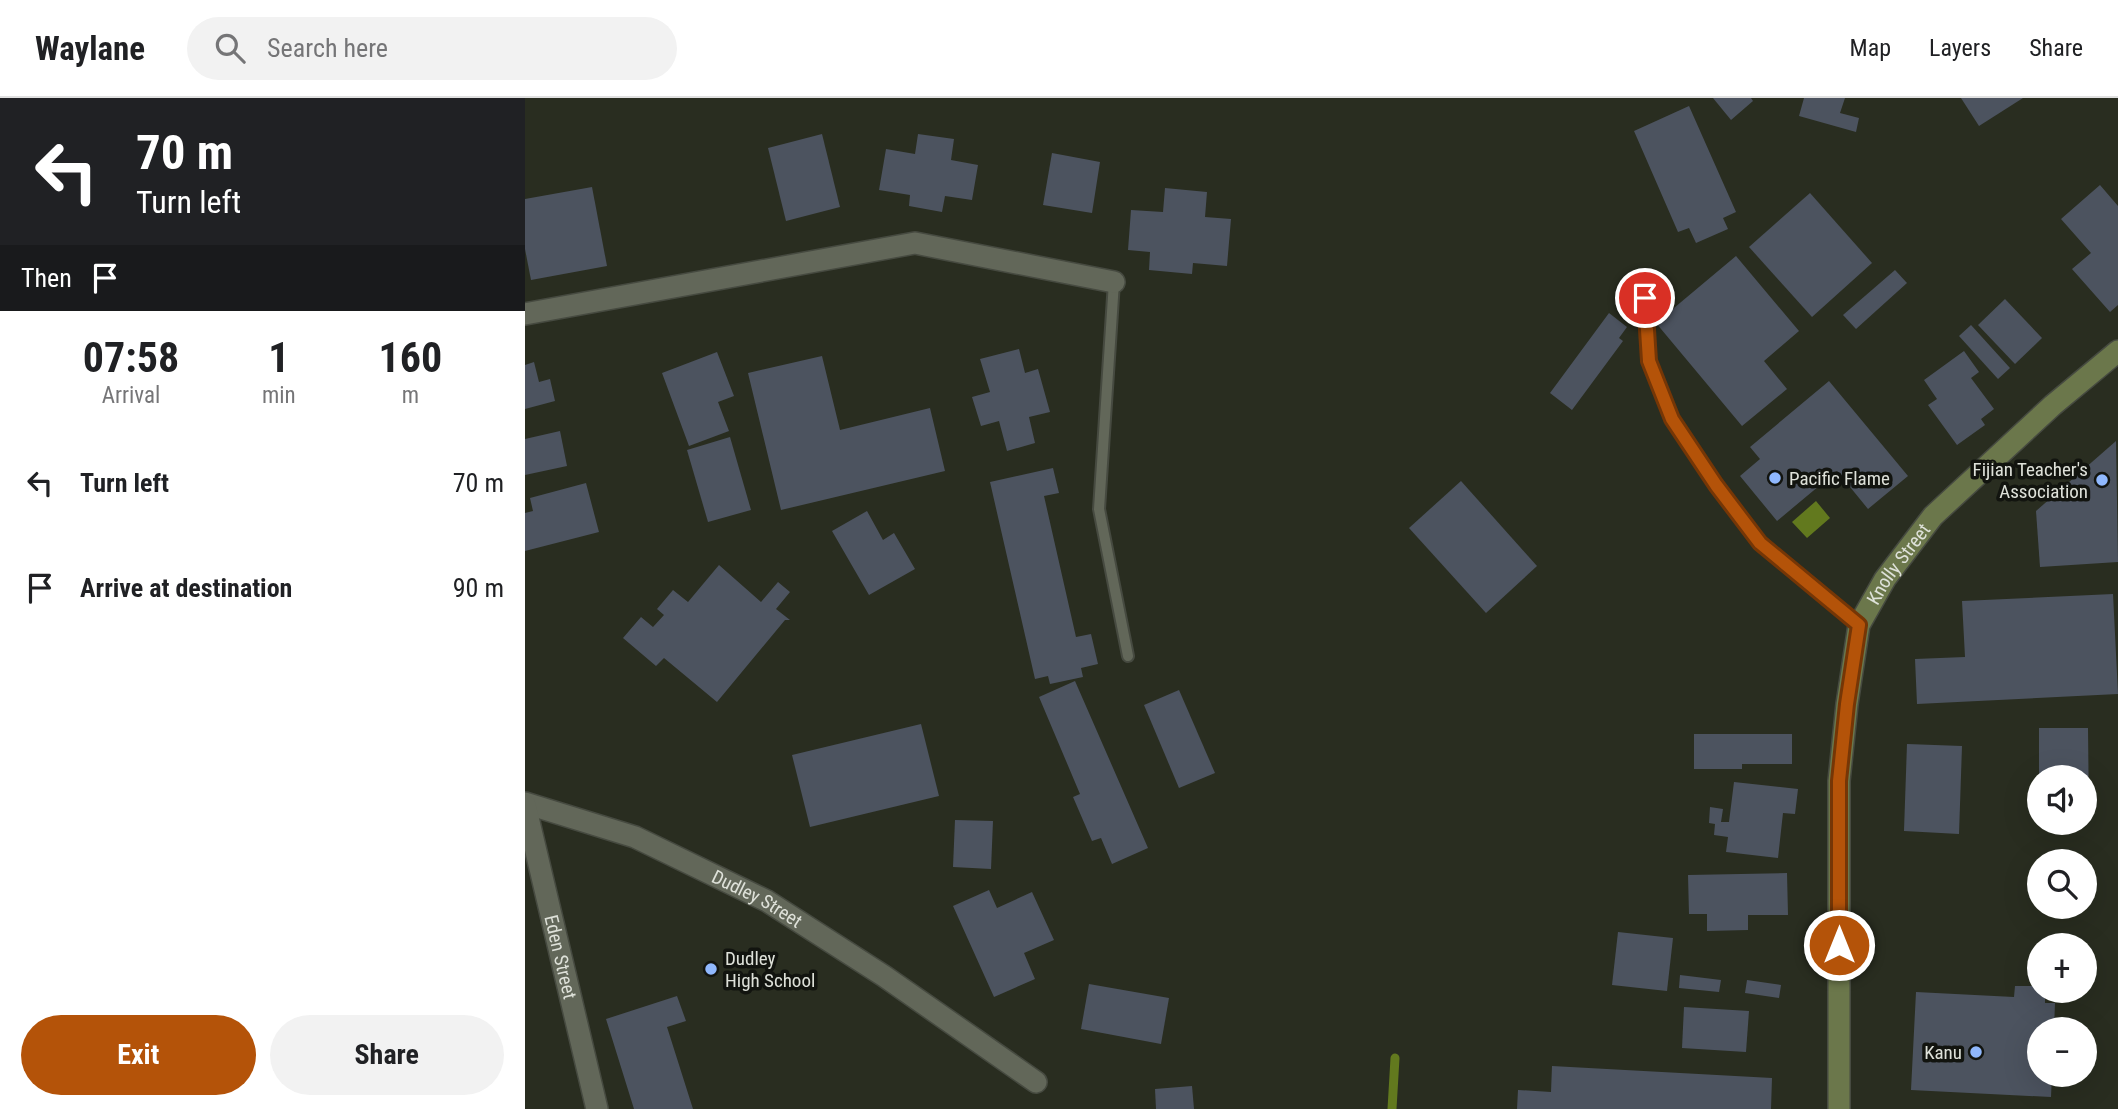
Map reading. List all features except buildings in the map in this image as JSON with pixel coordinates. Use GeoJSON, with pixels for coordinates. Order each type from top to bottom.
{"type":"FeatureCollection","features":[{"type":"Feature","properties":{"kind":"main road","name":"Knolly Street"},"geometry":{"type":"LineString","coordinates":[[1839,1109],[1839,781],[1859,625],[1885,579],[1933,516],[2053,405],[2118,351]]}},
{"type":"Feature","properties":{"kind":"street"},"geometry":{"type":"LineString","coordinates":[[525,314],[915,243],[1114,282]]}},
{"type":"Feature","properties":{"kind":"street","name":"Dudley Street"},"geometry":{"type":"LineString","coordinates":[[525,804],[635,838],[767,901],[884,976],[1036,1082]]}},
{"type":"Feature","properties":{"kind":"street","name":"Eden Street"},"geometry":{"type":"LineString","coordinates":[[525,804],[597,1109]]}},
{"type":"Feature","properties":{"kind":"lane"},"geometry":{"type":"LineString","coordinates":[[1114,282],[1099,509],[1128,656]]}},
{"type":"Feature","properties":{"kind":"lane"},"geometry":{"type":"LineString","coordinates":[[1645,298],[1649,361],[1672,419],[1716,485],[1760,543],[1859,625]]}},
{"type":"Feature","properties":{"kind":"shaded area"},"geometry":{"type":"Polygon","coordinates":[[[1816,501],[1830,518],[1807,538],[1792,522],[1816,501]]]}},
{"type":"Feature","properties":{"kind":"waterway"},"geometry":{"type":"LineString","coordinates":[[1392,1109],[1395,1058]]}},
{"type":"Feature","properties":{"kind":"place","name":"Pacific Flame"},"geometry":{"type":"Point","coordinates":[1775,478]}},
{"type":"Feature","properties":{"kind":"place","name":"Fijian Teacher's Association"},"geometry":{"type":"Point","coordinates":[2102,480]}},
{"type":"Feature","properties":{"kind":"place","name":"Dudley High School"},"geometry":{"type":"Point","coordinates":[711,969]}},
{"type":"Feature","properties":{"kind":"place","name":"Kanu"},"geometry":{"type":"Point","coordinates":[1976,1052]}},
{"type":"Feature","properties":{"kind":"route"},"geometry":{"type":"LineString","coordinates":[[1645,298],[1649,361],[1672,419],[1716,485],[1760,543],[1859,625],[1839,781],[1839,945]]}}]}
